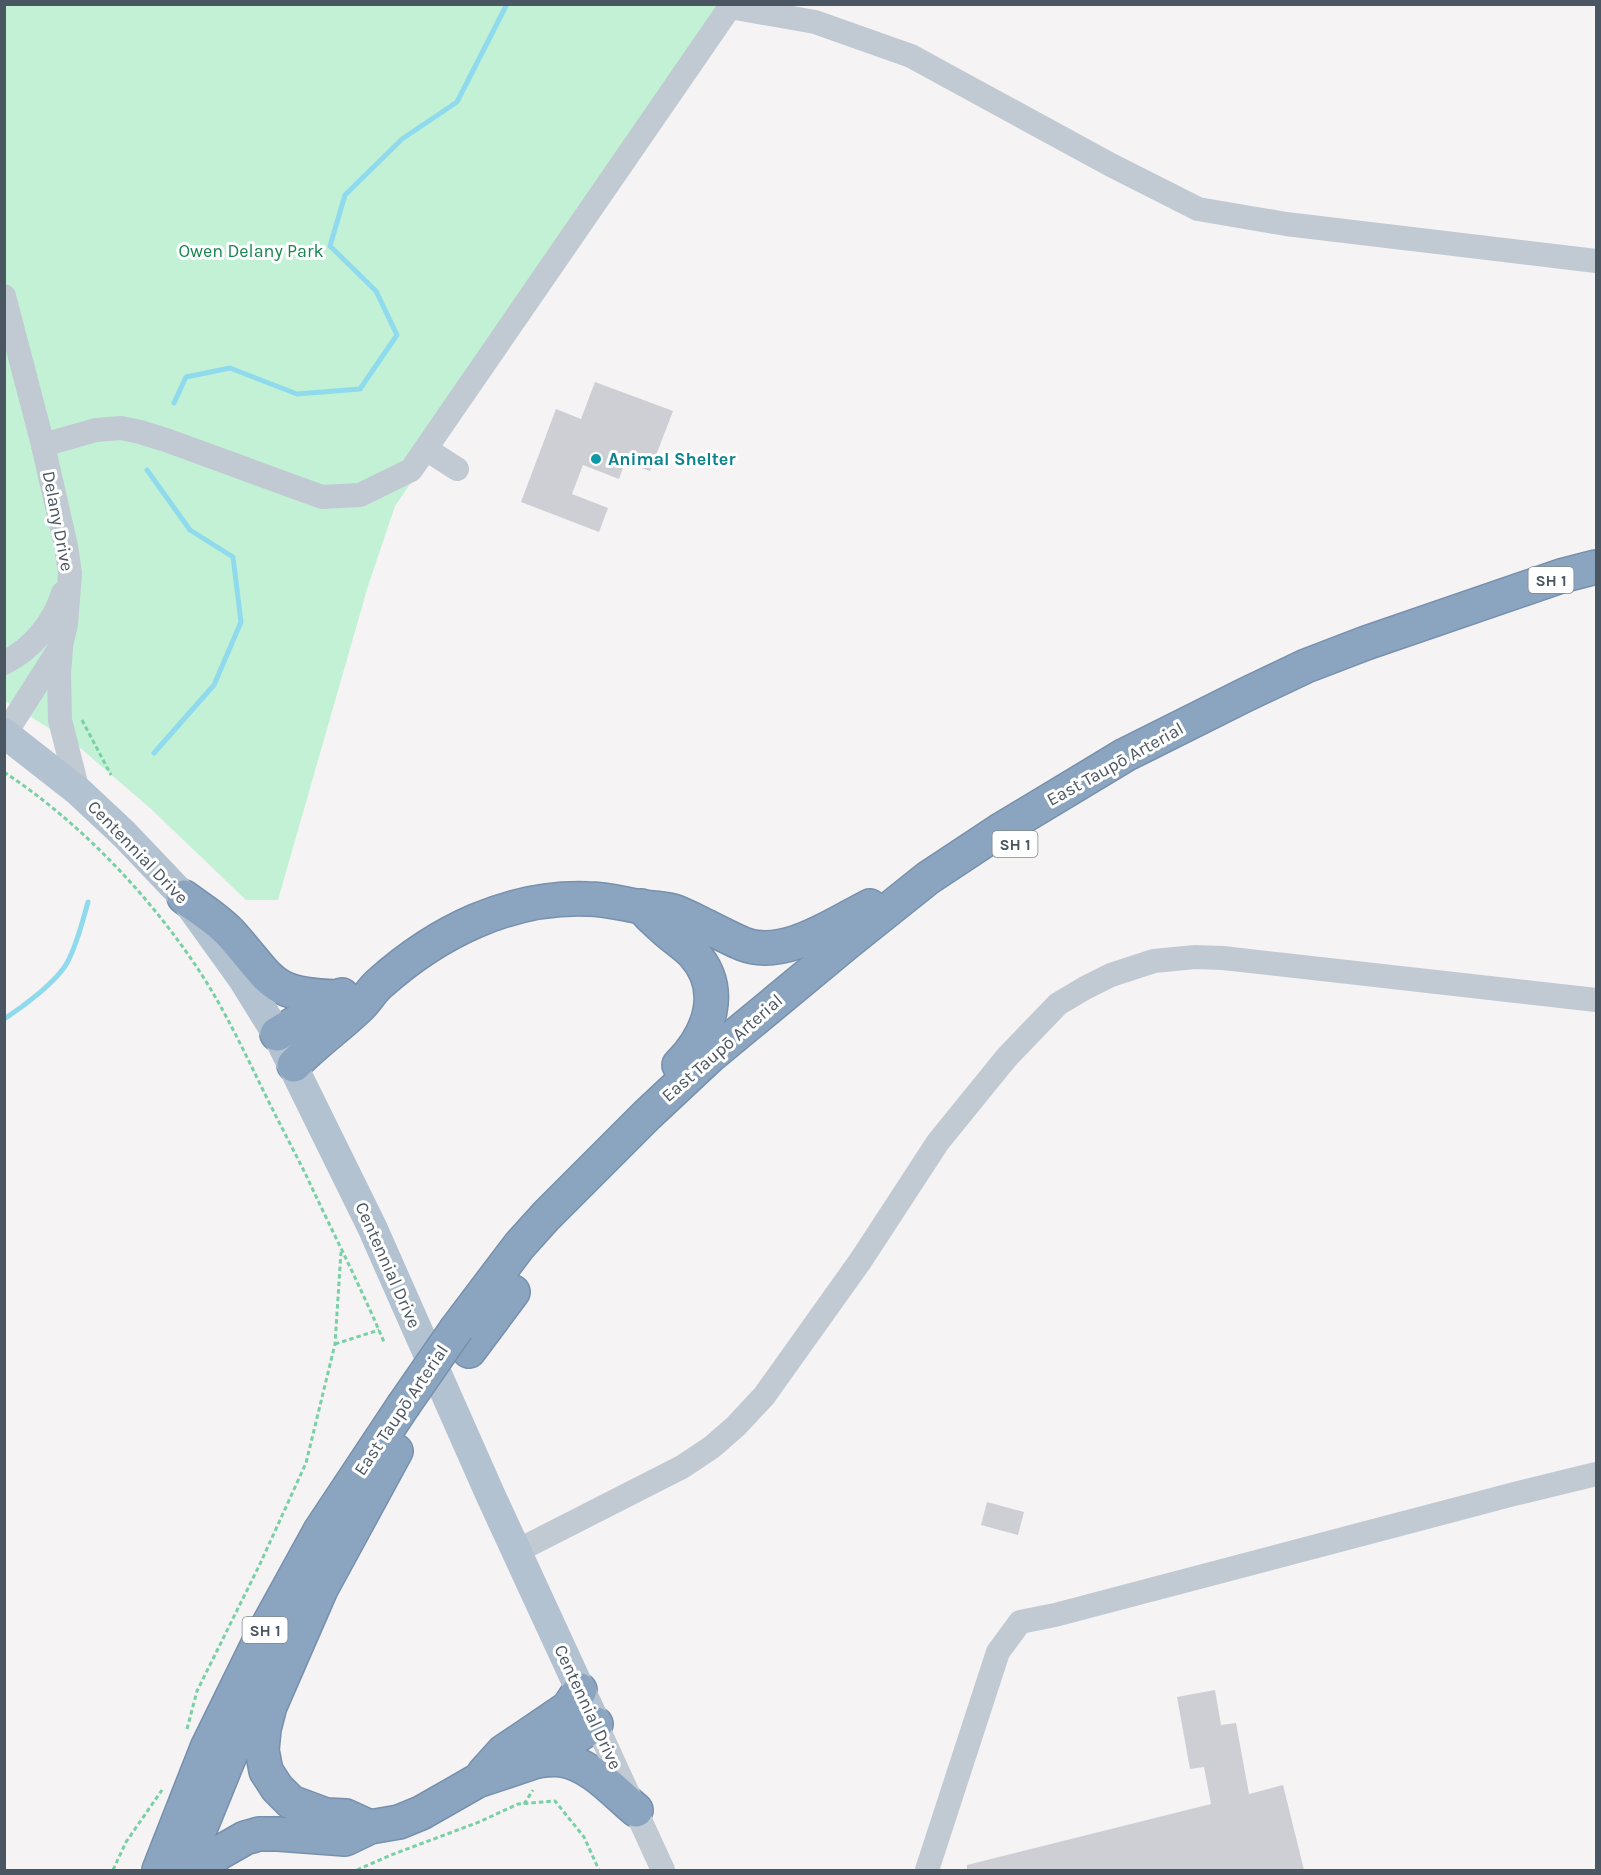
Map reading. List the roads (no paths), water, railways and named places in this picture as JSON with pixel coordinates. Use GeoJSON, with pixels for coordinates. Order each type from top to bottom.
{"type":"FeatureCollection","features":[{"type":"Feature","properties":{"kind":"highway","name":"East Taupō Arterial"},"geometry":{"type":"LineString","coordinates":[[183,1870],[231,1753],[316,1576],[404,1427],[463,1339],[519,1246],[546,1216],[708,1057],[928,878],[999,831],[1125,755],[1306,666],[1429,620],[1561,576],[1596,567]]}},
{"type":"Feature","properties":{"kind":"highway","name":"East Taupō Arterial"},"geometry":{"type":"LineString","coordinates":[[463,1339],[534,1264],[614,1170],[691,1101],[932,898],[1100,788],[1216,726],[1358,660],[1453,624],[1596,582]]}},
{"type":"Feature","properties":{"kind":"highway"},"geometry":{"type":"LineString","coordinates":[[294,1065],[360,1007],[378,985],[425,948],[454,930],[508,908],[539,901],[578,899],[617,902],[674,911],[745,945],[774,948],[793,944],[928,878]]}},
{"type":"Feature","properties":{"kind":"highway"},"geometry":{"type":"LineString","coordinates":[[184,897],[230,933],[264,975],[277,986],[292,993],[311,997],[337,998]]}},
{"type":"Feature","properties":{"kind":"highway"},"geometry":{"type":"LineString","coordinates":[[546,1216],[568,1177],[691,1053],[704,1032],[710,1015],[709,982],[704,969],[695,955],[641,906]]}},
{"type":"Feature","properties":{"kind":"highway"},"geometry":{"type":"LineString","coordinates":[[277,1034],[353,988],[378,985]]}},
{"type":"Feature","properties":{"kind":"highway","name":"East Taupō Arterial"},"geometry":{"type":"LineString","coordinates":[[159,1870],[207,1748],[261,1638],[320,1531],[404,1427]]}},
{"type":"Feature","properties":{"kind":"highway"},"geometry":{"type":"LineString","coordinates":[[370,1827],[346,1816],[326,1815],[291,1802],[277,1788],[266,1771],[262,1750],[264,1728],[270,1706],[321,1589],[404,1427]]}},
{"type":"Feature","properties":{"kind":"highway"},"geometry":{"type":"LineString","coordinates":[[477,1781],[503,1752],[568,1708],[580,1690]]}},
{"type":"Feature","properties":{"kind":"highway"},"geometry":{"type":"LineString","coordinates":[[537,1761],[596,1724]]}},
{"type":"Feature","properties":{"kind":"highway"},"geometry":{"type":"LineString","coordinates":[[204,1870],[217,1854],[245,1838],[278,1834],[345,1839],[370,1827],[399,1822],[422,1812],[477,1781],[537,1761],[560,1759],[576,1763],[590,1771],[636,1810]]}},
{"type":"Feature","properties":{"kind":"main road","name":"Centennial Drive"},"geometry":{"type":"LineString","coordinates":[[5,733],[78,791],[124,834],[184,897],[243,979],[277,1034],[372,1227],[490,1494],[596,1724]]}},
{"type":"Feature","properties":{"kind":"street"},"geometry":{"type":"LineString","coordinates":[[43,445],[96,430],[121,428],[166,440],[322,496],[360,495],[411,470],[731,6],[815,22],[911,56],[1111,165],[1198,209],[1298,225],[1596,261]]}},
{"type":"Feature","properties":{"kind":"street","name":"Delany Drive"},"geometry":{"type":"LineString","coordinates":[[4,296],[43,445],[70,573],[67,615],[61,646],[5,733]]}},
{"type":"Feature","properties":{"kind":"street"},"geometry":{"type":"LineString","coordinates":[[426,449],[457,469]]}},
{"type":"Feature","properties":{"kind":"street"},"geometry":{"type":"LineString","coordinates":[[4,663],[27,648],[46,626],[62,598],[70,573]]}},
{"type":"Feature","properties":{"kind":"street"},"geometry":{"type":"LineString","coordinates":[[61,646],[58,674],[60,720],[78,791]]}},
{"type":"Feature","properties":{"kind":"street"},"geometry":{"type":"LineString","coordinates":[[517,1551],[682,1467],[712,1447],[736,1426],[764,1396],[861,1260],[938,1142],[1007,1057],[1058,1004],[1085,988],[1111,975],[1154,961],[1195,957],[1223,958],[1596,1000]]}},
{"type":"Feature","properties":{"kind":"street"},"geometry":{"type":"LineString","coordinates":[[927,1870],[998,1652],[1020,1622],[1596,1474]]}},
{"type":"Feature","properties":{"kind":"street","name":"Centennial Drive"},"geometry":{"type":"LineString","coordinates":[[596,1724],[663,1870]]}},
{"type":"Feature","properties":{"kind":"waterway"},"geometry":{"type":"LineString","coordinates":[[174,403],[186,377],[230,368],[297,394],[360,389],[397,335],[376,291],[330,246],[345,195],[402,139],[457,102],[507,4]]}},
{"type":"Feature","properties":{"kind":"waterway"},"geometry":{"type":"LineString","coordinates":[[147,470],[190,530],[233,557],[241,622],[214,685],[154,753]]}},
{"type":"Feature","properties":{"kind":"waterway"},"geometry":{"type":"LineString","coordinates":[[4,1019],[38,994],[62,970],[74,949],[88,902]]}},
{"type":"Feature","properties":{"kind":"place","name":"Animal Shelter"},"geometry":{"type":"Point","coordinates":[596,459]}},
{"type":"Feature","properties":{"kind":"park label","name":"Owen Delany Park"},"geometry":{"type":"Point","coordinates":[251,251]}}]}
